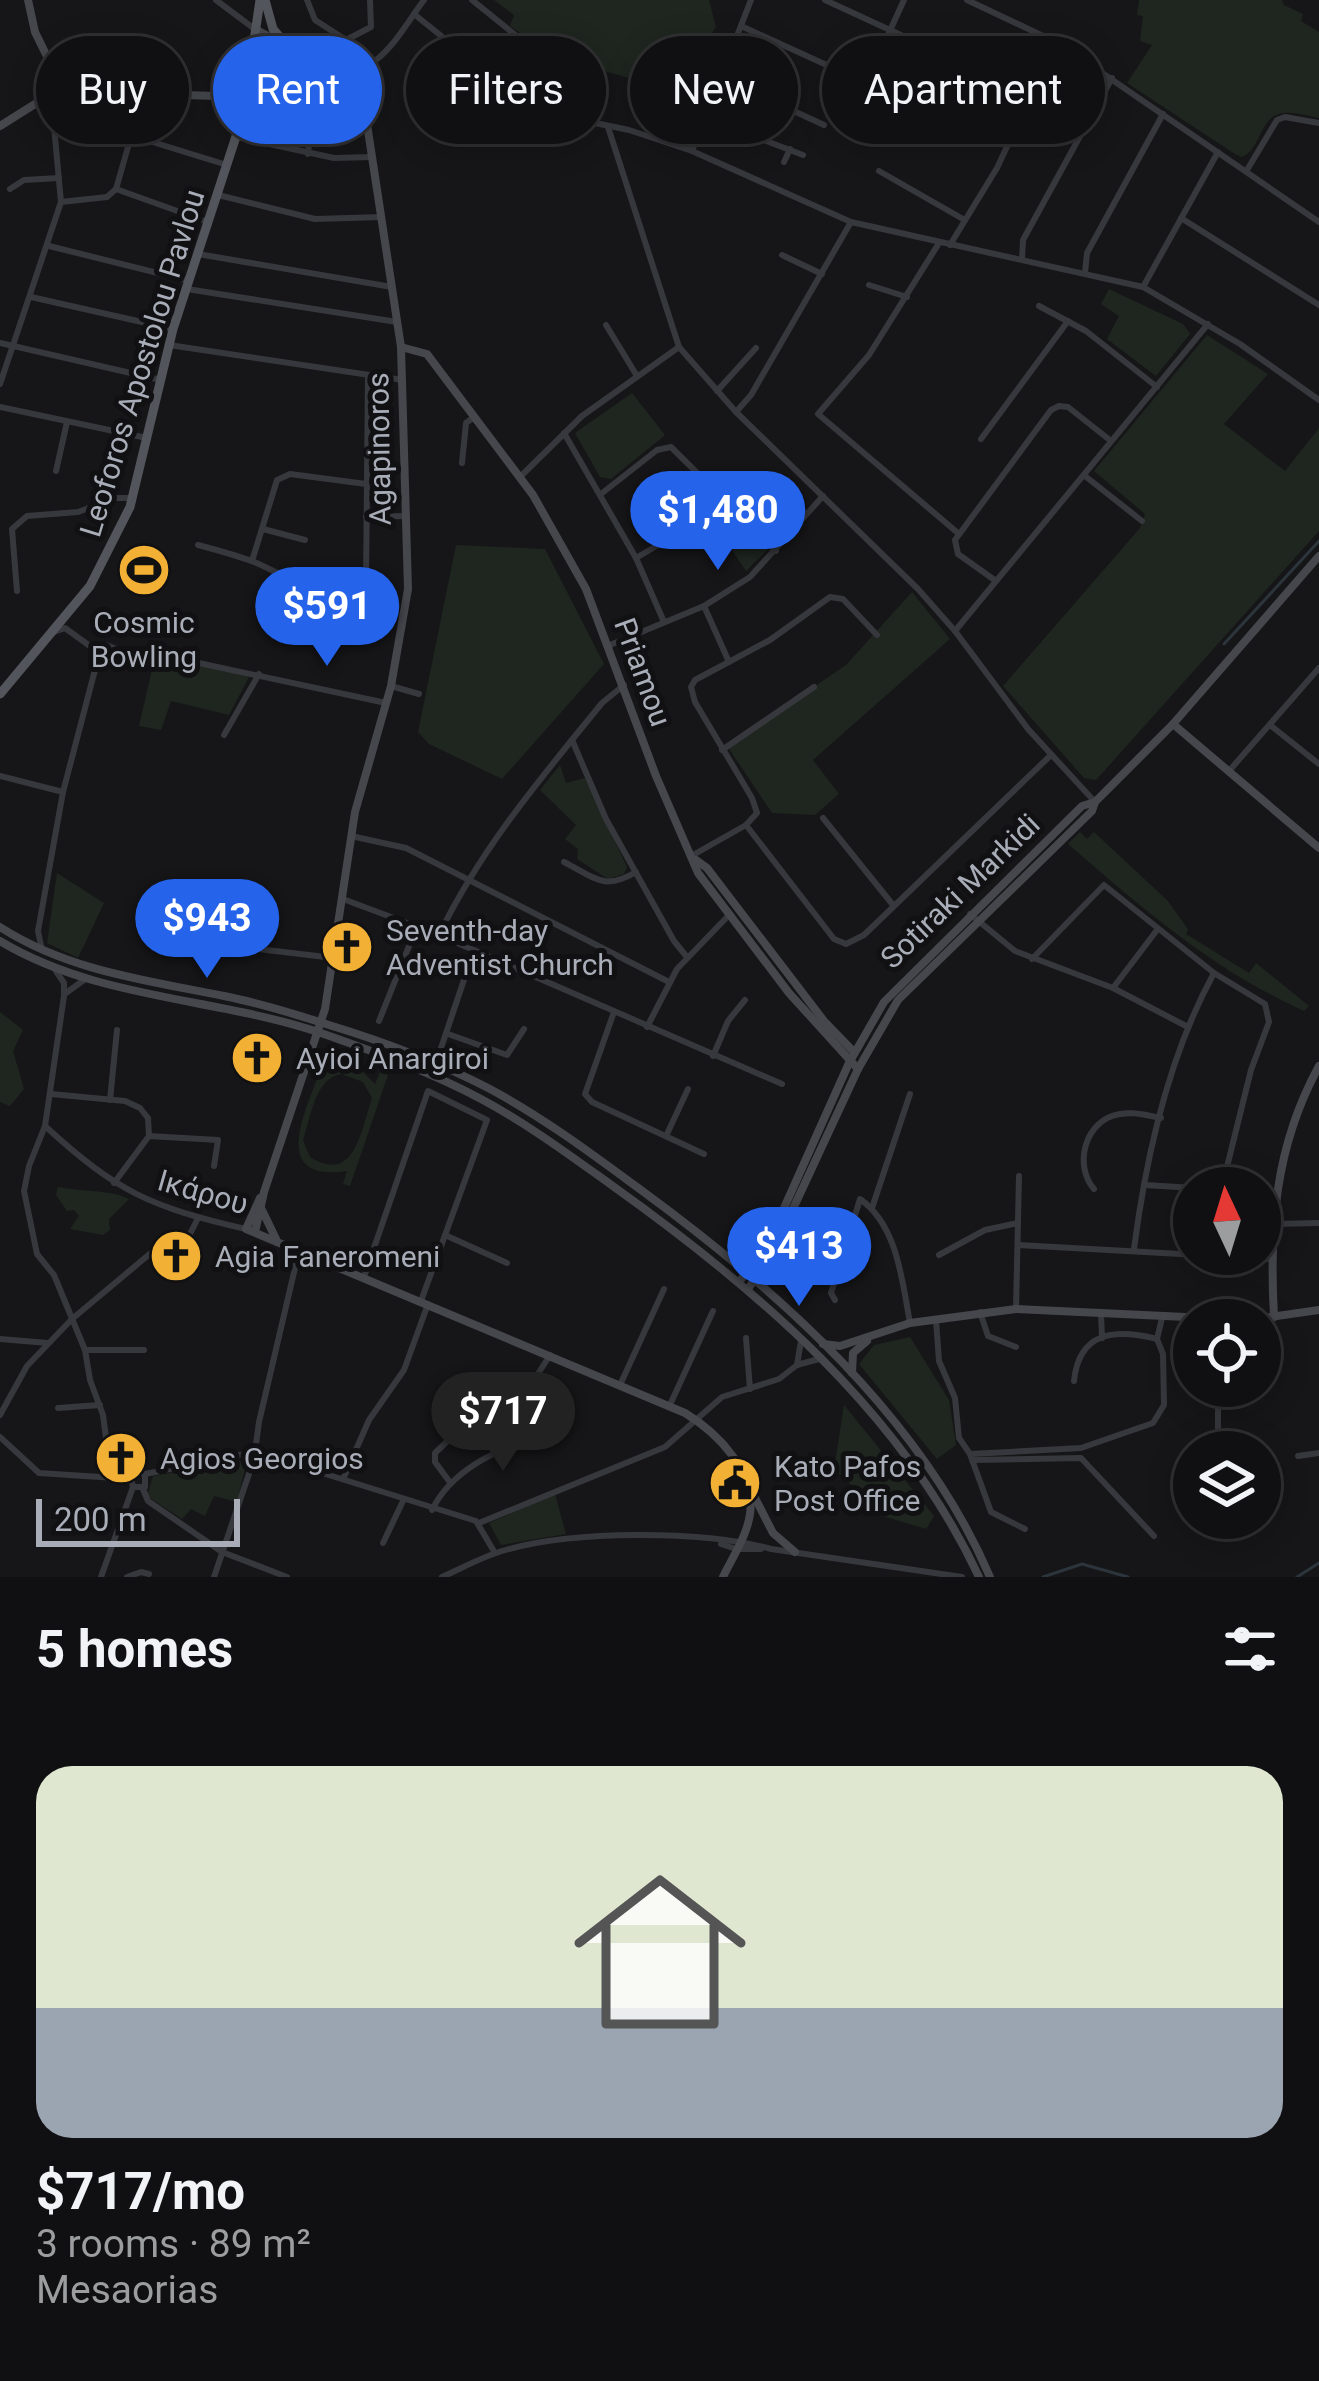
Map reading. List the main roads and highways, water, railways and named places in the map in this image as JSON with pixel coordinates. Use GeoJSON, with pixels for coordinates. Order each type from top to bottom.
{"type":"FeatureCollection","features":[{"type":"Feature","properties":{"kind":"main road"},"geometry":{"type":"LineString","coordinates":[[28,0],[37,36]]}},
{"type":"Feature","properties":{"kind":"main road"},"geometry":{"type":"LineString","coordinates":[[263,0],[279,36]]}},
{"type":"Feature","properties":{"kind":"main road","name":"Leoforos Apostolou Pavlou"},"geometry":{"type":"LineString","coordinates":[[255,36],[263,0]]}},
{"type":"Feature","properties":{"kind":"main road","name":"Agapinoros"},"geometry":{"type":"LineString","coordinates":[[256,31],[265,36]]}},
{"type":"Feature","properties":{"kind":"main road"},"geometry":{"type":"LineString","coordinates":[[0,127],[36,104]]}},
{"type":"Feature","properties":{"kind":"main road","name":"Leoforos Apostolou Pavlou"},"geometry":{"type":"LineString","coordinates":[[0,698],[103,566],[133,498],[173,329],[235,144]]}},
{"type":"Feature","properties":{"kind":"main road","name":"Agapinoros"},"geometry":{"type":"LineString","coordinates":[[251,1230],[319,1027],[351,836],[391,686],[408,589],[401,346],[370,144]]}},
{"type":"Feature","properties":{"kind":"main road","name":"Priamou"},"geometry":{"type":"LineString","coordinates":[[401,346],[427,354],[520,476],[586,590],[698,873],[854,1066]]}},
{"type":"Feature","properties":{"kind":"main road","name":"Sotiraki Markidi"},"geometry":{"type":"LineString","coordinates":[[859,1056],[865,1034],[893,989],[1092,811],[1095,802],[1173,724],[1319,556]]}},
{"type":"Feature","properties":{"kind":"main road"},"geometry":{"type":"LineString","coordinates":[[1173,724],[1319,848]]}},
{"type":"Feature","properties":{"kind":"main road","name":"Priamou"},"geometry":{"type":"LineString","coordinates":[[694,857],[835,1033],[859,1056]]}},
{"type":"Feature","properties":{"kind":"main road","name":"Sotiraki Markidi"},"geometry":{"type":"LineString","coordinates":[[740,1282],[766,1246],[859,1056],[898,1000],[974,918]]}},
{"type":"Feature","properties":{"kind":"main road"},"geometry":{"type":"LineString","coordinates":[[0,927],[44,952],[99,972],[230,997],[436,1063],[565,1134],[757,1280],[853,1377],[939,1478],[971,1530],[991,1577]]}},
{"type":"Feature","properties":{"kind":"main road"},"geometry":{"type":"LineString","coordinates":[[0,941],[56,971],[85,980],[319,1027],[481,1099],[614,1187],[748,1289],[894,1438],[930,1487],[979,1577]]}},
{"type":"Feature","properties":{"kind":"main road"},"geometry":{"type":"LineString","coordinates":[[835,1033],[853,1040],[865,1034]]}},
{"type":"Feature","properties":{"kind":"main road","name":"Sotiraki Markidi"},"geometry":{"type":"LineString","coordinates":[[748,1289],[757,1280],[854,1066]]}},
{"type":"Feature","properties":{"kind":"main road"},"geometry":{"type":"LineString","coordinates":[[1273,1299],[1272,1224],[1291,1128],[1319,1066]]}},
{"type":"Feature","properties":{"kind":"main road","name":"Agapinoros"},"geometry":{"type":"LineString","coordinates":[[251,1230],[264,1192]]}},
{"type":"Feature","properties":{"kind":"main road"},"geometry":{"type":"LineString","coordinates":[[261,1209],[268,1230],[278,1241]]}},
{"type":"Feature","properties":{"kind":"main road","name":"Ικάρου"},"geometry":{"type":"LineString","coordinates":[[251,1230],[698,1420],[727,1448],[773,1533],[794,1552]]}},
{"type":"Feature","properties":{"kind":"main road"},"geometry":{"type":"LineString","coordinates":[[1281,1316],[1319,1310]]}},
{"type":"Feature","properties":{"kind":"main road"},"geometry":{"type":"LineString","coordinates":[[820,1344],[840,1346],[910,1324],[980,1312],[1173,1318]]}},
{"type":"Feature","properties":{"kind":"main road"},"geometry":{"type":"LineString","coordinates":[[853,1377],[853,1353],[872,1337]]}},
{"type":"Feature","properties":{"kind":"main road"},"geometry":{"type":"LineString","coordinates":[[723,1577],[750,1511],[744,1478]]}},
{"type":"Feature","properties":{"kind":"waterway"},"geometry":{"type":"LineString","coordinates":[[1224,644],[1319,541]]}},
{"type":"Feature","properties":{"kind":"waterway"},"geometry":{"type":"LineString","coordinates":[[1297,1577],[1319,1563]]}},
{"type":"Feature","properties":{"kind":"waterway"},"geometry":{"type":"LineString","coordinates":[[1043,1577],[1082,1564],[1128,1577]]}},
{"type":"Feature","properties":{"kind":"place","name":"Cosmic Bowling"},"geometry":{"type":"Point","coordinates":[144,570]}},
{"type":"Feature","properties":{"kind":"place","name":"Seventh-day Adventist Church"},"geometry":{"type":"Point","coordinates":[347,947]}},
{"type":"Feature","properties":{"kind":"place","name":"Ayioi Anargiroi"},"geometry":{"type":"Point","coordinates":[257,1058]}},
{"type":"Feature","properties":{"kind":"place","name":"Agia Faneromeni"},"geometry":{"type":"Point","coordinates":[176,1256]}},
{"type":"Feature","properties":{"kind":"place","name":"Agios Georgios"},"geometry":{"type":"Point","coordinates":[121,1458]}},
{"type":"Feature","properties":{"kind":"place","name":"Kato Pafos Post Office"},"geometry":{"type":"Point","coordinates":[735,1483]}}]}
